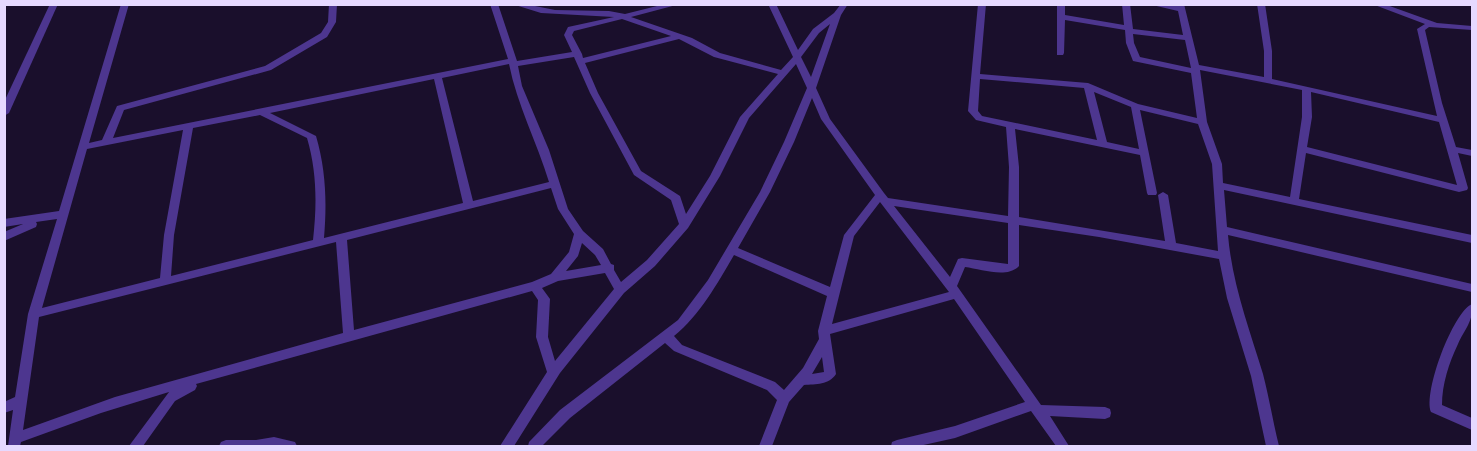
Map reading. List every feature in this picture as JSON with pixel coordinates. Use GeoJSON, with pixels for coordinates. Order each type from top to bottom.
{"type":"FeatureCollection","features":[{"type":"Feature","properties":{"kind":"street"},"geometry":{"type":"LineString","coordinates":[[4,113],[54,4]]}},
{"type":"Feature","properties":{"kind":"street"},"geometry":{"type":"LineString","coordinates":[[125,4],[34,314],[14,443],[127,399],[535,285],[556,277],[610,268]]}},
{"type":"Feature","properties":{"kind":"street"},"geometry":{"type":"LineString","coordinates":[[106,143],[120,108],[268,68],[324,35],[332,22],[333,4]]}},
{"type":"Feature","properties":{"kind":"street"},"geometry":{"type":"LineString","coordinates":[[494,4],[514,62],[518,86],[563,209],[579,234],[599,252],[610,268],[620,290]]}},
{"type":"Feature","properties":{"kind":"street"},"geometry":{"type":"LineString","coordinates":[[515,4],[539,12],[599,12],[626,17],[679,37],[717,55],[783,73]]}},
{"type":"Feature","properties":{"kind":"street"},"geometry":{"type":"LineString","coordinates":[[677,4],[571,29],[568,35],[594,93],[638,173],[676,198],[684,225]]}},
{"type":"Feature","properties":{"kind":"street"},"geometry":{"type":"LineString","coordinates":[[772,4],[826,119],[954,291],[1063,447]]}},
{"type":"Feature","properties":{"kind":"street"},"geometry":{"type":"LineString","coordinates":[[534,447],[565,414],[682,323],[733,250],[765,192],[812,86],[837,15],[844,4]]}},
{"type":"Feature","properties":{"kind":"street"},"geometry":{"type":"LineString","coordinates":[[982,4],[975,76],[973,111],[975,115],[1010,125],[1145,153]]}},
{"type":"Feature","properties":{"kind":"street"},"geometry":{"type":"LineString","coordinates":[[1060,53],[1061,4]]}},
{"type":"Feature","properties":{"kind":"street"},"geometry":{"type":"LineString","coordinates":[[1126,4],[1134,58],[1138,61],[1268,80],[1443,120]]}},
{"type":"Feature","properties":{"kind":"street"},"geometry":{"type":"LineString","coordinates":[[1151,4],[1180,7],[1194,69],[1202,122],[1215,154],[1224,256],[1233,298],[1268,420],[1272,447]]}},
{"type":"Feature","properties":{"kind":"street"},"geometry":{"type":"LineString","coordinates":[[1261,4],[1268,51],[1268,80]]}},
{"type":"Feature","properties":{"kind":"street"},"geometry":{"type":"LineString","coordinates":[[1375,4],[1441,26]]}},
{"type":"Feature","properties":{"kind":"street"},"geometry":{"type":"LineString","coordinates":[[507,447],[556,369],[620,290],[651,264],[684,225],[715,176],[745,117],[797,57],[816,31],[837,15]]}},
{"type":"Feature","properties":{"kind":"street"},"geometry":{"type":"LineString","coordinates":[[1060,18],[1188,38]]}},
{"type":"Feature","properties":{"kind":"street"},"geometry":{"type":"LineString","coordinates":[[1302,149],[1461,189],[1421,29],[1428,25],[1473,28]]}},
{"type":"Feature","properties":{"kind":"street"},"geometry":{"type":"LineString","coordinates":[[84,147],[514,62],[580,58],[679,37]]}},
{"type":"Feature","properties":{"kind":"street"},"geometry":{"type":"LineString","coordinates":[[975,76],[1088,86],[1135,105],[1202,122]]}},
{"type":"Feature","properties":{"kind":"street"},"geometry":{"type":"LineString","coordinates":[[438,78],[469,206]]}},
{"type":"Feature","properties":{"kind":"street"},"geometry":{"type":"LineString","coordinates":[[4,88],[18,86]]}},
{"type":"Feature","properties":{"kind":"street"},"geometry":{"type":"LineString","coordinates":[[1088,86],[1103,144]]}},
{"type":"Feature","properties":{"kind":"street"},"geometry":{"type":"LineString","coordinates":[[1294,201],[1307,117],[1306,88]]}},
{"type":"Feature","properties":{"kind":"street"},"geometry":{"type":"LineString","coordinates":[[1135,105],[1145,153],[1171,247]]}},
{"type":"Feature","properties":{"kind":"street"},"geometry":{"type":"LineString","coordinates":[[262,113],[311,136],[319,159],[323,188],[318,243]]}},
{"type":"Feature","properties":{"kind":"street"},"geometry":{"type":"LineString","coordinates":[[954,291],[962,262],[1011,268],[1013,266],[1015,221],[1010,125]]}},
{"type":"Feature","properties":{"kind":"street"},"geometry":{"type":"LineString","coordinates":[[165,280],[170,226],[188,128]]}},
{"type":"Feature","properties":{"kind":"street"},"geometry":{"type":"LineString","coordinates":[[1451,149],[1473,153]]}},
{"type":"Feature","properties":{"kind":"street"},"geometry":{"type":"LineString","coordinates":[[34,314],[554,184]]}},
{"type":"Feature","properties":{"kind":"street"},"geometry":{"type":"LineString","coordinates":[[1218,185],[1473,238]]}},
{"type":"Feature","properties":{"kind":"street"},"geometry":{"type":"LineString","coordinates":[[883,198],[1224,256]]}},
{"type":"Feature","properties":{"kind":"street"},"geometry":{"type":"LineString","coordinates":[[766,447],[784,399],[807,372],[824,336],[851,229],[883,198]]}},
{"type":"Feature","properties":{"kind":"street"},"geometry":{"type":"LineString","coordinates":[[4,223],[64,214]]}},
{"type":"Feature","properties":{"kind":"street"},"geometry":{"type":"LineString","coordinates":[[4,237],[44,218]]}},
{"type":"Feature","properties":{"kind":"street"},"geometry":{"type":"LineString","coordinates":[[1222,230],[1473,288]]}},
{"type":"Feature","properties":{"kind":"street"},"geometry":{"type":"LineString","coordinates":[[556,277],[574,253],[579,234]]}},
{"type":"Feature","properties":{"kind":"street"},"geometry":{"type":"LineString","coordinates":[[341,237],[349,336]]}},
{"type":"Feature","properties":{"kind":"street"},"geometry":{"type":"LineString","coordinates":[[733,250],[834,294]]}},
{"type":"Feature","properties":{"kind":"street"},"geometry":{"type":"LineString","coordinates":[[535,285],[543,299],[545,309],[542,338],[551,369],[556,369]]}},
{"type":"Feature","properties":{"kind":"street"},"geometry":{"type":"LineString","coordinates":[[824,336],[954,291]]}},
{"type":"Feature","properties":{"kind":"street"},"geometry":{"type":"LineString","coordinates":[[1473,309],[1440,372],[1435,400],[1436,408],[1473,424]]}},
{"type":"Feature","properties":{"kind":"street"},"geometry":{"type":"LineString","coordinates":[[666,336],[678,348],[771,386],[784,399]]}},
{"type":"Feature","properties":{"kind":"street"},"geometry":{"type":"LineString","coordinates":[[799,380],[825,378],[830,374],[831,365],[824,336]]}},
{"type":"Feature","properties":{"kind":"street"},"geometry":{"type":"LineString","coordinates":[[136,447],[171,397],[210,376]]}},
{"type":"Feature","properties":{"kind":"street"},"geometry":{"type":"LineString","coordinates":[[4,408],[20,401]]}},
{"type":"Feature","properties":{"kind":"street"},"geometry":{"type":"LineString","coordinates":[[897,447],[1035,408],[1105,413]]}},
{"type":"Feature","properties":{"kind":"street"},"geometry":{"type":"LineString","coordinates":[[226,447],[274,443],[290,447]]}}]}
